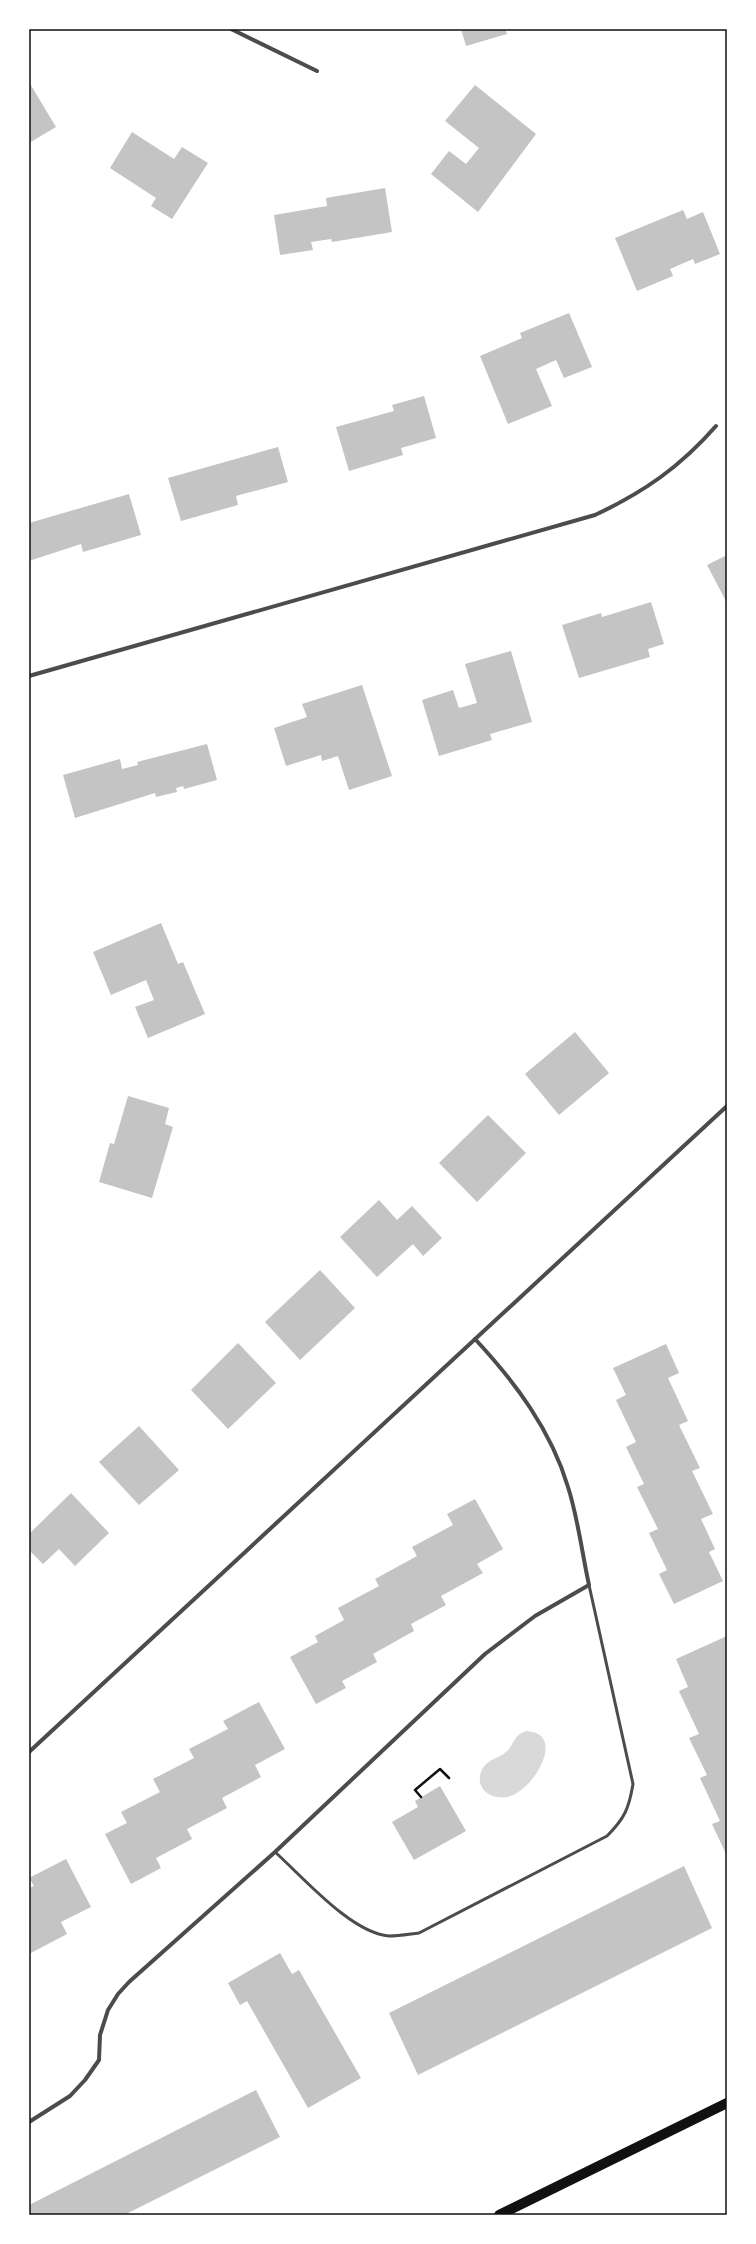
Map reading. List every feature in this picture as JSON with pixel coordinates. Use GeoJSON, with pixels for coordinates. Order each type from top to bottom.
{"type":"FeatureCollection","features":[{"type":"Feature","properties":{"kind":"main road"},"geometry":{"type":"LineString","coordinates":[[499,2215],[727,2103]]}},
{"type":"Feature","properties":{"kind":"street"},"geometry":{"type":"LineString","coordinates":[[230,29],[317,71]]}},
{"type":"Feature","properties":{"kind":"street"},"geometry":{"type":"LineString","coordinates":[[29,676],[595,515],[629,499],[669,473],[698,447],[716,426]]}},
{"type":"Feature","properties":{"kind":"street"},"geometry":{"type":"LineString","coordinates":[[29,1752],[727,1106]]}},
{"type":"Feature","properties":{"kind":"street"},"geometry":{"type":"LineString","coordinates":[[29,2122],[70,2096],[85,2080],[99,2060],[100,2035],[108,2010],[118,1994],[275,1852],[485,1654],[535,1616],[589,1585],[568,1487],[556,1456],[531,1407],[505,1371],[475,1339]]}},
{"type":"Feature","properties":{"kind":"lane"},"geometry":{"type":"LineString","coordinates":[[275,1852],[343,1915],[364,1929],[388,1936],[419,1933],[607,1836],[620,1823],[629,1807],[633,1784],[589,1585]]}},
{"type":"Feature","properties":{"kind":"path"},"geometry":{"type":"LineString","coordinates":[[421,1797],[415,1790],[440,1769],[449,1778]]}},
{"type":"Feature","properties":{"kind":"shaded area"},"geometry":{"type":"Polygon","coordinates":[[[527,1731],[539,1735],[545,1742],[545,1752],[542,1764],[535,1775],[517,1793],[507,1797],[495,1797],[490,1795],[482,1788],[480,1784],[483,1767],[490,1761],[506,1752],[520,1734],[527,1731]]]}},
{"type":"Feature","properties":{"kind":"building"},"geometry":{"type":"Polygon","coordinates":[[[461,29],[505,29],[507,34],[466,46],[461,29]]]}},
{"type":"Feature","properties":{"kind":"building"},"geometry":{"type":"Polygon","coordinates":[[[29,82],[56,127],[29,143],[29,82]]]}},
{"type":"Feature","properties":{"kind":"building"},"geometry":{"type":"Polygon","coordinates":[[[475,85],[536,134],[478,212],[431,174],[449,151],[466,164],[479,148],[445,121],[475,85]]]}},
{"type":"Feature","properties":{"kind":"building"},"geometry":{"type":"Polygon","coordinates":[[[132,132],[174,159],[182,147],[208,163],[172,219],[151,206],[156,198],[110,168],[132,132]]]}},
{"type":"Feature","properties":{"kind":"building"},"geometry":{"type":"Polygon","coordinates":[[[385,188],[392,232],[332,242],[331,239],[311,242],[313,250],[280,255],[274,215],[327,206],[326,198],[385,188]]]}},
{"type":"Feature","properties":{"kind":"building"},"geometry":{"type":"Polygon","coordinates":[[[683,210],[687,219],[703,212],[720,254],[695,264],[693,259],[670,269],[673,276],[637,291],[615,238],[683,210]]]}},
{"type":"Feature","properties":{"kind":"building"},"geometry":{"type":"Polygon","coordinates":[[[569,313],[592,367],[564,378],[556,360],[536,369],[552,406],[508,424],[480,356],[522,338],[520,333],[569,313]]]}},
{"type":"Feature","properties":{"kind":"building"},"geometry":{"type":"Polygon","coordinates":[[[424,396],[436,438],[401,448],[403,455],[349,471],[336,427],[394,411],[392,405],[424,396]]]}},
{"type":"Feature","properties":{"kind":"building"},"geometry":{"type":"Polygon","coordinates":[[[278,447],[288,482],[236,496],[238,505],[181,521],[168,478],[278,447]]]}},
{"type":"Feature","properties":{"kind":"building"},"geometry":{"type":"Polygon","coordinates":[[[129,494],[141,535],[83,552],[81,544],[29,561],[29,523],[129,494]]]}},
{"type":"Feature","properties":{"kind":"building"},"geometry":{"type":"Polygon","coordinates":[[[727,555],[727,603],[707,565],[727,555]]]}},
{"type":"Feature","properties":{"kind":"building"},"geometry":{"type":"Polygon","coordinates":[[[651,602],[664,644],[648,649],[650,657],[579,678],[562,625],[601,613],[602,617],[651,602]]]}},
{"type":"Feature","properties":{"kind":"building"},"geometry":{"type":"Polygon","coordinates":[[[511,651],[532,722],[490,734],[492,740],[439,756],[422,700],[453,690],[459,708],[477,703],[465,664],[511,651]]]}},
{"type":"Feature","properties":{"kind":"building"},"geometry":{"type":"Polygon","coordinates":[[[362,685],[392,776],[349,790],[338,756],[322,761],[321,755],[286,766],[274,728],[307,717],[302,704],[362,685]]]}},
{"type":"Feature","properties":{"kind":"building"},"geometry":{"type":"Polygon","coordinates":[[[207,744],[217,780],[184,789],[183,786],[176,788],[177,792],[156,797],[155,793],[75,818],[63,775],[120,759],[122,769],[138,765],[137,762],[207,744]]]}},
{"type":"Feature","properties":{"kind":"building"},"geometry":{"type":"Polygon","coordinates":[[[161,923],[178,964],[183,962],[205,1014],[148,1038],[135,1007],[154,1000],[146,980],[111,995],[93,952],[161,923]]]}},
{"type":"Feature","properties":{"kind":"building"},"geometry":{"type":"Polygon","coordinates":[[[575,1032],[609,1073],[559,1115],[525,1074],[575,1032]]]}},
{"type":"Feature","properties":{"kind":"building"},"geometry":{"type":"Polygon","coordinates":[[[128,1096],[169,1108],[165,1124],[173,1127],[152,1198],[99,1182],[110,1143],[114,1144],[128,1096]]]}},
{"type":"Feature","properties":{"kind":"building"},"geometry":{"type":"Polygon","coordinates":[[[488,1115],[526,1153],[477,1202],[439,1163],[488,1115]]]}},
{"type":"Feature","properties":{"kind":"building"},"geometry":{"type":"Polygon","coordinates":[[[379,1200],[397,1220],[412,1206],[442,1238],[423,1256],[413,1244],[377,1277],[340,1237],[379,1200]]]}},
{"type":"Feature","properties":{"kind":"building"},"geometry":{"type":"Polygon","coordinates":[[[320,1270],[355,1308],[300,1360],[265,1322],[320,1270]]]}},
{"type":"Feature","properties":{"kind":"building"},"geometry":{"type":"Polygon","coordinates":[[[238,1343],[276,1383],[228,1429],[191,1390],[238,1343]]]}},
{"type":"Feature","properties":{"kind":"building"},"geometry":{"type":"Polygon","coordinates":[[[666,1344],[679,1373],[668,1378],[688,1421],[679,1425],[700,1468],[692,1471],[713,1514],[701,1519],[715,1549],[709,1552],[723,1581],[674,1604],[659,1574],[667,1570],[649,1533],[658,1529],[637,1487],[644,1484],[626,1447],[636,1442],[616,1400],[626,1395],[613,1368],[666,1344]]]}},
{"type":"Feature","properties":{"kind":"building"},"geometry":{"type":"Polygon","coordinates":[[[139,1426],[179,1470],[139,1505],[99,1462],[139,1426]]]}},
{"type":"Feature","properties":{"kind":"building"},"geometry":{"type":"Polygon","coordinates":[[[71,1493],[109,1533],[75,1566],[59,1549],[43,1564],[29,1550],[29,1534],[71,1493]]]}},
{"type":"Feature","properties":{"kind":"building"},"geometry":{"type":"Polygon","coordinates":[[[475,1499],[503,1549],[477,1564],[483,1573],[441,1596],[446,1605],[411,1624],[414,1631],[373,1654],[377,1662],[342,1681],[346,1688],[316,1704],[290,1657],[318,1642],[315,1636],[344,1620],[338,1608],[379,1586],[375,1579],[417,1556],[412,1547],[453,1525],[447,1514],[475,1499]]]}},
{"type":"Feature","properties":{"kind":"building"},"geometry":{"type":"Polygon","coordinates":[[[727,1636],[727,1856],[712,1824],[720,1821],[700,1778],[707,1775],[689,1738],[699,1734],[679,1691],[688,1687],[676,1659],[727,1636]]]}},
{"type":"Feature","properties":{"kind":"building"},"geometry":{"type":"Polygon","coordinates":[[[259,1702],[285,1749],[255,1765],[261,1777],[222,1798],[227,1808],[187,1829],[192,1839],[156,1858],[161,1868],[131,1884],[105,1834],[127,1823],[121,1812],[160,1792],[153,1779],[194,1758],[189,1749],[228,1729],[223,1721],[259,1702]]]}},
{"type":"Feature","properties":{"kind":"building"},"geometry":{"type":"Polygon","coordinates":[[[440,1786],[466,1831],[414,1860],[392,1822],[418,1807],[415,1801],[440,1786]]]}},
{"type":"Feature","properties":{"kind":"building"},"geometry":{"type":"Polygon","coordinates":[[[66,1859],[91,1907],[61,1922],[67,1934],[29,1954],[29,1888],[34,1886],[29,1878],[66,1859]]]}},
{"type":"Feature","properties":{"kind":"building"},"geometry":{"type":"Polygon","coordinates":[[[684,1866],[712,1928],[418,2075],[389,2013],[684,1866]]]}},
{"type":"Feature","properties":{"kind":"building"},"geometry":{"type":"Polygon","coordinates":[[[280,1953],[292,1974],[299,1970],[361,2078],[308,2108],[247,2001],[240,2005],[228,1983],[280,1953]]]}},
{"type":"Feature","properties":{"kind":"building"},"geometry":{"type":"Polygon","coordinates":[[[256,2090],[280,2137],[124,2215],[29,2215],[29,2205],[256,2090]]]}}]}
